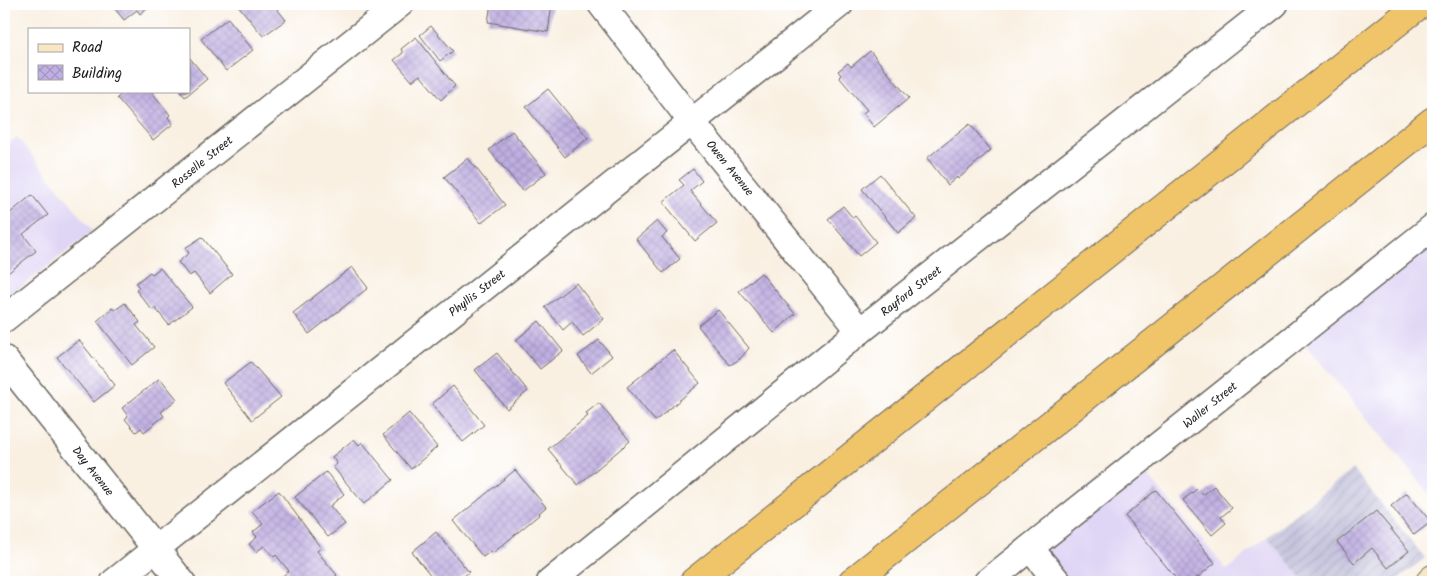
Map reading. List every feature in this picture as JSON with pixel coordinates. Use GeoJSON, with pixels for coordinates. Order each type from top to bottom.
{"type":"FeatureCollection","features":[{"type":"Feature","properties":{"kind":"highway"},"geometry":{"type":"LineString","coordinates":[[694,582],[1413,9]]}},
{"type":"Feature","properties":{"kind":"highway"},"geometry":{"type":"LineString","coordinates":[[852,582],[1433,121]]}},
{"type":"Feature","properties":{"kind":"street","name":"Rosselle Street"},"geometry":{"type":"LineString","coordinates":[[4,319],[400,4]]}},
{"type":"Feature","properties":{"kind":"street","name":"Owen Avenue"},"geometry":{"type":"LineString","coordinates":[[601,4],[692,122],[860,332]]}},
{"type":"Feature","properties":{"kind":"street","name":"Phyllis Street"},"geometry":{"type":"LineString","coordinates":[[114,582],[840,4]]}},
{"type":"Feature","properties":{"kind":"street","name":"Rayford Street"},"geometry":{"type":"LineString","coordinates":[[550,582],[860,332],[1275,4]]}},
{"type":"Feature","properties":{"kind":"street","name":"Waller Street"},"geometry":{"type":"LineString","coordinates":[[987,582],[1433,227]]}},
{"type":"Feature","properties":{"kind":"street","name":"Day Avenue"},"geometry":{"type":"LineString","coordinates":[[4,359],[182,582]]}},
{"type":"Feature","properties":{"kind":"street"},"geometry":{"type":"LineString","coordinates":[[1030,548],[1058,582]]}},
{"type":"Feature","properties":{"kind":"street"},"geometry":{"type":"LineString","coordinates":[[1430,582],[1433,579]]}},
{"type":"Feature","properties":{"kind":"shaded area"},"geometry":{"type":"Polygon","coordinates":[[[17,137],[93,231],[4,300],[4,147],[17,137]]]}},
{"type":"Feature","properties":{"kind":"shaded area"},"geometry":{"type":"Polygon","coordinates":[[[1417,226],[1433,246],[1433,498],[1291,327],[1417,226]]]}},
{"type":"Feature","properties":{"kind":"shaded area"},"geometry":{"type":"Polygon","coordinates":[[[1130,454],[1227,570],[1267,537],[1305,582],[1040,582],[1013,549],[1130,454]]]}},
{"type":"Feature","properties":{"kind":"shaded area"},"geometry":{"type":"Polygon","coordinates":[[[1353,469],[1425,558],[1394,582],[1305,582],[1267,537],[1353,469]]]}},
{"type":"Feature","properties":{"kind":"building"},"geometry":{"type":"Polygon","coordinates":[[[111,4],[147,4],[149,6],[140,14],[137,10],[124,20],[111,4]]]}},
{"type":"Feature","properties":{"kind":"building"},"geometry":{"type":"Polygon","coordinates":[[[237,4],[273,4],[286,20],[263,36],[237,4]]]}},
{"type":"Feature","properties":{"kind":"building"},"geometry":{"type":"Polygon","coordinates":[[[491,4],[552,4],[548,32],[488,22],[491,4]]]}},
{"type":"Feature","properties":{"kind":"building"},"geometry":{"type":"Polygon","coordinates":[[[228,18],[253,50],[226,71],[201,39],[228,18]]]}},
{"type":"Feature","properties":{"kind":"building"},"geometry":{"type":"Polygon","coordinates":[[[431,26],[453,51],[440,61],[420,35],[431,26]]]}},
{"type":"Feature","properties":{"kind":"building"},"geometry":{"type":"Polygon","coordinates":[[[416,37],[455,86],[441,100],[420,75],[412,81],[394,60],[403,53],[401,49],[416,37]]]}},
{"type":"Feature","properties":{"kind":"building"},"geometry":{"type":"Polygon","coordinates":[[[870,51],[909,98],[874,127],[863,113],[867,110],[839,77],[841,75],[838,71],[848,63],[851,67],[870,51]]]}},
{"type":"Feature","properties":{"kind":"building"},"geometry":{"type":"Polygon","coordinates":[[[190,58],[207,79],[185,97],[181,92],[190,92],[190,58]]]}},
{"type":"Feature","properties":{"kind":"building"},"geometry":{"type":"Polygon","coordinates":[[[548,89],[588,138],[565,157],[526,107],[548,89]]]}},
{"type":"Feature","properties":{"kind":"building"},"geometry":{"type":"Polygon","coordinates":[[[124,92],[152,92],[170,115],[168,117],[173,124],[153,140],[117,98],[124,92]]]}},
{"type":"Feature","properties":{"kind":"building"},"geometry":{"type":"Polygon","coordinates":[[[970,124],[991,150],[958,179],[957,177],[948,185],[927,158],[970,124]]]}},
{"type":"Feature","properties":{"kind":"building"},"geometry":{"type":"Polygon","coordinates":[[[512,131],[546,173],[523,191],[489,150],[512,131]]]}},
{"type":"Feature","properties":{"kind":"building"},"geometry":{"type":"Polygon","coordinates":[[[468,158],[505,205],[481,223],[444,177],[468,158]]]}},
{"type":"Feature","properties":{"kind":"building"},"geometry":{"type":"Polygon","coordinates":[[[693,169],[702,181],[690,191],[717,223],[695,241],[663,202],[684,185],[679,180],[693,169]]]}},
{"type":"Feature","properties":{"kind":"building"},"geometry":{"type":"Polygon","coordinates":[[[880,174],[916,218],[898,233],[862,189],[880,174]]]}},
{"type":"Feature","properties":{"kind":"building"},"geometry":{"type":"Polygon","coordinates":[[[32,195],[48,215],[23,234],[36,251],[4,276],[4,218],[32,195]]]}},
{"type":"Feature","properties":{"kind":"building"},"geometry":{"type":"Polygon","coordinates":[[[843,206],[853,218],[855,216],[876,242],[859,256],[828,219],[843,206]]]}},
{"type":"Feature","properties":{"kind":"building"},"geometry":{"type":"Polygon","coordinates":[[[657,221],[667,233],[662,237],[680,259],[663,273],[636,239],[657,221]]]}},
{"type":"Feature","properties":{"kind":"building"},"geometry":{"type":"Polygon","coordinates":[[[202,237],[232,274],[210,293],[194,273],[189,276],[178,262],[189,253],[185,248],[202,237]]]}},
{"type":"Feature","properties":{"kind":"building"},"geometry":{"type":"Polygon","coordinates":[[[352,267],[368,288],[309,334],[293,313],[352,267]]]}},
{"type":"Feature","properties":{"kind":"building"},"geometry":{"type":"Polygon","coordinates":[[[160,268],[192,307],[169,325],[155,308],[152,310],[136,290],[139,288],[136,283],[150,272],[152,274],[160,268]]]}},
{"type":"Feature","properties":{"kind":"building"},"geometry":{"type":"Polygon","coordinates":[[[761,273],[795,314],[774,333],[739,291],[761,273]]]}},
{"type":"Feature","properties":{"kind":"building"},"geometry":{"type":"Polygon","coordinates":[[[576,283],[604,319],[583,336],[572,322],[563,330],[545,307],[576,283]]]}},
{"type":"Feature","properties":{"kind":"building"},"geometry":{"type":"Polygon","coordinates":[[[125,303],[140,322],[136,325],[154,347],[132,365],[97,321],[112,308],[115,310],[125,303]]]}},
{"type":"Feature","properties":{"kind":"building"},"geometry":{"type":"Polygon","coordinates":[[[718,310],[749,348],[740,359],[730,365],[698,326],[718,310]]]}},
{"type":"Feature","properties":{"kind":"building"},"geometry":{"type":"Polygon","coordinates":[[[539,321],[563,351],[540,369],[516,340],[539,321]]]}},
{"type":"Feature","properties":{"kind":"building"},"geometry":{"type":"Polygon","coordinates":[[[79,340],[115,385],[94,402],[57,357],[79,340]]]}},
{"type":"Feature","properties":{"kind":"building"},"geometry":{"type":"Polygon","coordinates":[[[599,340],[612,356],[591,373],[578,356],[599,340]]]}},
{"type":"Feature","properties":{"kind":"building"},"geometry":{"type":"Polygon","coordinates":[[[673,350],[700,383],[655,421],[627,387],[673,350]]]}},
{"type":"Feature","properties":{"kind":"building"},"geometry":{"type":"Polygon","coordinates":[[[497,353],[528,391],[507,409],[475,370],[497,353]]]}},
{"type":"Feature","properties":{"kind":"building"},"geometry":{"type":"Polygon","coordinates":[[[251,362],[281,397],[252,420],[223,383],[251,362]]]}},
{"type":"Feature","properties":{"kind":"building"},"geometry":{"type":"Polygon","coordinates":[[[160,378],[177,399],[161,412],[164,416],[144,432],[141,428],[136,432],[125,419],[128,416],[122,408],[160,378]]]}},
{"type":"Feature","properties":{"kind":"building"},"geometry":{"type":"Polygon","coordinates":[[[453,386],[484,425],[463,442],[432,404],[453,386]]]}},
{"type":"Feature","properties":{"kind":"building"},"geometry":{"type":"Polygon","coordinates":[[[599,403],[630,441],[578,485],[548,449],[588,416],[586,413],[599,403]]]}},
{"type":"Feature","properties":{"kind":"building"},"geometry":{"type":"Polygon","coordinates":[[[409,413],[437,447],[411,469],[383,435],[409,413]]]}},
{"type":"Feature","properties":{"kind":"building"},"geometry":{"type":"Polygon","coordinates":[[[354,439],[359,445],[362,442],[393,480],[364,504],[333,467],[337,464],[332,457],[354,439]]]}},
{"type":"Feature","properties":{"kind":"building"},"geometry":{"type":"Polygon","coordinates":[[[515,470],[546,507],[493,553],[491,551],[483,557],[453,521],[515,470]]]}},
{"type":"Feature","properties":{"kind":"building"},"geometry":{"type":"Polygon","coordinates":[[[326,472],[344,494],[330,506],[345,524],[328,537],[295,497],[326,472]]]}},
{"type":"Feature","properties":{"kind":"building"},"geometry":{"type":"Polygon","coordinates":[[[1214,486],[1232,508],[1221,517],[1226,523],[1212,535],[1183,500],[1197,489],[1203,495],[1214,486]]]}},
{"type":"Feature","properties":{"kind":"building"},"geometry":{"type":"Polygon","coordinates":[[[1156,490],[1215,563],[1192,582],[1179,582],[1125,516],[1156,490]]]}},
{"type":"Feature","properties":{"kind":"building"},"geometry":{"type":"Polygon","coordinates":[[[279,491],[321,548],[317,551],[337,575],[329,582],[275,582],[289,571],[276,555],[274,557],[264,546],[256,552],[249,544],[257,537],[253,532],[263,524],[252,511],[279,491]]]}},
{"type":"Feature","properties":{"kind":"building"},"geometry":{"type":"Polygon","coordinates":[[[1407,493],[1431,522],[1414,535],[1391,506],[1407,493]]]}},
{"type":"Feature","properties":{"kind":"building"},"geometry":{"type":"Polygon","coordinates":[[[1376,511],[1409,551],[1388,568],[1372,548],[1354,563],[1337,542],[1376,511]]]}},
{"type":"Feature","properties":{"kind":"building"},"geometry":{"type":"Polygon","coordinates":[[[436,532],[469,572],[457,582],[436,582],[412,552],[436,532]]]}}]}
